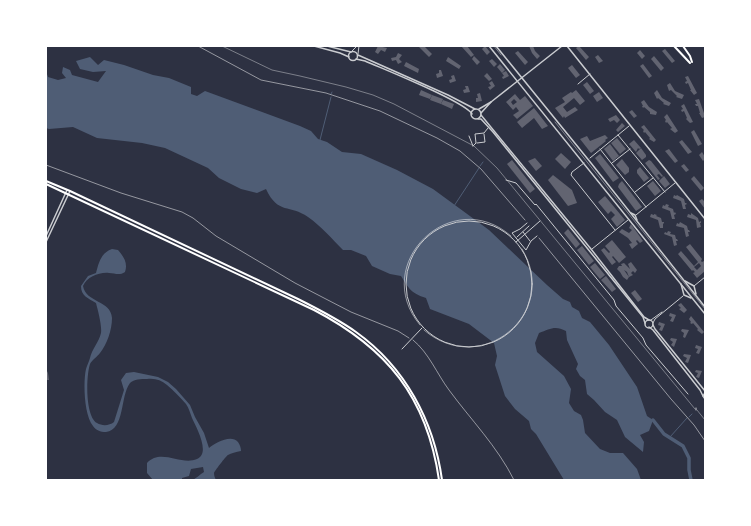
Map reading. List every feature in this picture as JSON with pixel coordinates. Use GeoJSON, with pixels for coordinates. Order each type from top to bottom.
{"type":"FeatureCollection","features":[{"type":"Feature","properties":{"kind":"main road"},"geometry":{"type":"LineString","coordinates":[[674,46],[691,63],[690,56],[683,46]]}},
{"type":"Feature","properties":{"kind":"main road"},"geometry":{"type":"LineString","coordinates":[[46,182],[314,310],[355,334],[368,344],[390,366],[414,401],[432,442],[441,480]]}},
{"type":"Feature","properties":{"kind":"main road"},"geometry":{"type":"LineString","coordinates":[[46,182],[315,308],[357,332],[380,352],[392,365],[406,383],[416,400],[427,422],[434,441],[438,456],[441,480]]}},
{"type":"Feature","properties":{"kind":"street"},"geometry":{"type":"LineString","coordinates":[[314,46],[340,53],[353,60],[356,59],[365,61],[446,97],[470,111],[473,118],[481,119],[590,250],[700,390],[705,399]]}},
{"type":"Feature","properties":{"kind":"street"},"geometry":{"type":"LineString","coordinates":[[327,46],[356,52],[358,55],[434,88],[475,109],[478,109],[491,102],[562,46]]}},
{"type":"Feature","properties":{"kind":"street"},"geometry":{"type":"LineString","coordinates":[[349,57],[352,51],[358,46]]}},
{"type":"Feature","properties":{"kind":"street"},"geometry":{"type":"LineString","coordinates":[[356,59],[358,55],[358,46]]}},
{"type":"Feature","properties":{"kind":"street"},"geometry":{"type":"LineString","coordinates":[[489,46],[705,314]]}},
{"type":"Feature","properties":{"kind":"street"},"geometry":{"type":"LineString","coordinates":[[495,46],[591,163],[705,308]]}},
{"type":"Feature","properties":{"kind":"street"},"geometry":{"type":"LineString","coordinates":[[567,46],[705,219]]}},
{"type":"Feature","properties":{"kind":"street"},"geometry":{"type":"LineString","coordinates":[[578,84],[590,74]]}},
{"type":"Feature","properties":{"kind":"street"},"geometry":{"type":"LineString","coordinates":[[478,119],[491,102]]}},
{"type":"Feature","properties":{"kind":"street"},"geometry":{"type":"LineString","coordinates":[[472,114],[475,109]]}},
{"type":"Feature","properties":{"kind":"street"},"geometry":{"type":"LineString","coordinates":[[478,109],[644,317],[650,320],[655,329],[705,392],[704,396]]}},
{"type":"Feature","properties":{"kind":"street"},"geometry":{"type":"LineString","coordinates":[[590,158],[630,125]]}},
{"type":"Feature","properties":{"kind":"street"},"geometry":{"type":"LineString","coordinates":[[475,134],[484,133],[488,128]]}},
{"type":"Feature","properties":{"kind":"street"},"geometry":{"type":"LineString","coordinates":[[473,132],[475,134],[476,143]]}},
{"type":"Feature","properties":{"kind":"street"},"geometry":{"type":"LineString","coordinates":[[469,136],[473,146],[476,143],[486,143],[484,133]]}},
{"type":"Feature","properties":{"kind":"street"},"geometry":{"type":"LineString","coordinates":[[618,135],[665,192]]}},
{"type":"Feature","properties":{"kind":"street"},"geometry":{"type":"LineString","coordinates":[[600,149],[646,207]]}},
{"type":"Feature","properties":{"kind":"street"},"geometry":{"type":"LineString","coordinates":[[612,163],[630,149]]}},
{"type":"Feature","properties":{"kind":"street"},"geometry":{"type":"LineString","coordinates":[[585,156],[590,158]]}},
{"type":"Feature","properties":{"kind":"street"},"geometry":{"type":"LineString","coordinates":[[590,158],[591,163]]}},
{"type":"Feature","properties":{"kind":"street"},"geometry":{"type":"LineString","coordinates":[[584,162],[572,172],[571,175],[615,230]]}},
{"type":"Feature","properties":{"kind":"street"},"geometry":{"type":"LineString","coordinates":[[635,193],[653,177]]}},
{"type":"Feature","properties":{"kind":"street"},"geometry":{"type":"LineString","coordinates":[[506,180],[516,183],[535,205],[536,204],[614,300],[616,306],[643,338],[646,345],[688,394]]}},
{"type":"Feature","properties":{"kind":"street"},"geometry":{"type":"LineString","coordinates":[[635,215],[676,182]]}},
{"type":"Feature","properties":{"kind":"street"},"geometry":{"type":"LineString","coordinates":[[46,242],[64,200],[64,194],[61,190]]}},
{"type":"Feature","properties":{"kind":"street"},"geometry":{"type":"LineString","coordinates":[[46,236],[68,192]]}},
{"type":"Feature","properties":{"kind":"street"},"geometry":{"type":"LineString","coordinates":[[64,200],[74,196]]}},
{"type":"Feature","properties":{"kind":"street"},"geometry":{"type":"LineString","coordinates":[[629,211],[635,215],[638,222]]}},
{"type":"Feature","properties":{"kind":"street"},"geometry":{"type":"LineString","coordinates":[[590,250],[629,219]]}},
{"type":"Feature","properties":{"kind":"street"},"geometry":{"type":"LineString","coordinates":[[458,221],[471,221],[484,222],[495,227],[506,233],[516,242],[529,265],[531,287],[525,311],[511,330],[501,338],[488,344],[464,346],[440,340],[422,327],[415,317],[410,305],[406,284],[407,271],[411,259],[425,238],[435,230],[446,225],[458,221]]}},
{"type":"Feature","properties":{"kind":"street"},"geometry":{"type":"LineString","coordinates":[[516,242],[540,221]]}},
{"type":"Feature","properties":{"kind":"street"},"geometry":{"type":"LineString","coordinates":[[527,223],[512,233],[526,250],[531,241],[537,236]]}},
{"type":"Feature","properties":{"kind":"street"},"geometry":{"type":"LineString","coordinates":[[516,238],[529,226]]}},
{"type":"Feature","properties":{"kind":"street"},"geometry":{"type":"LineString","coordinates":[[523,232],[531,241]]}},
{"type":"Feature","properties":{"kind":"street"},"geometry":{"type":"LineString","coordinates":[[694,286],[705,277]]}},
{"type":"Feature","properties":{"kind":"street"},"geometry":{"type":"LineString","coordinates":[[684,280],[694,286],[698,298]]}},
{"type":"Feature","properties":{"kind":"street"},"geometry":{"type":"LineString","coordinates":[[680,282],[684,295]]}},
{"type":"Feature","properties":{"kind":"street"},"geometry":{"type":"LineString","coordinates":[[684,295],[695,300]]}},
{"type":"Feature","properties":{"kind":"street"},"geometry":{"type":"LineString","coordinates":[[649,327],[652,327],[655,319],[684,295]]}},
{"type":"Feature","properties":{"kind":"street"},"geometry":{"type":"LineString","coordinates":[[646,323],[664,311]]}},
{"type":"Feature","properties":{"kind":"street"},"geometry":{"type":"LineString","coordinates":[[402,349],[422,327]]}},
{"type":"Feature","properties":{"kind":"lane"},"geometry":{"type":"LineString","coordinates":[[222,46],[272,70],[350,88],[394,104],[473,146],[491,161],[705,420]]}},
{"type":"Feature","properties":{"kind":"lane"},"geometry":{"type":"LineString","coordinates":[[495,46],[501,55]]}},
{"type":"Feature","properties":{"kind":"lane"},"geometry":{"type":"LineString","coordinates":[[555,122],[705,308]]}},
{"type":"Feature","properties":{"kind":"path"},"geometry":{"type":"LineString","coordinates":[[198,46],[261,80],[316,90],[380,111],[444,142],[467,156],[481,169],[527,223]]}},
{"type":"Feature","properties":{"kind":"path"},"geometry":{"type":"LineString","coordinates":[[46,165],[121,193],[182,212],[193,218],[216,236],[295,283],[352,312],[403,333],[423,350],[450,392],[498,452],[514,480]]}},
{"type":"Feature","properties":{"kind":"path"},"geometry":{"type":"LineString","coordinates":[[514,238],[494,225],[482,221],[458,220],[444,224],[433,230],[417,245],[407,267],[405,282],[406,294],[414,317],[422,327],[440,341],[450,345],[475,347],[487,345],[499,340],[518,324],[529,304],[532,291],[531,270],[521,247]]}},
{"type":"Feature","properties":{"kind":"path"},"geometry":{"type":"LineString","coordinates":[[537,236],[694,425],[705,442]]}},
{"type":"Feature","properties":{"kind":"water"},"geometry":{"type":"Polygon","coordinates":[[[90,57],[98,65],[104,60],[153,75],[169,78],[191,87],[191,94],[197,96],[205,91],[300,126],[311,131],[318,139],[327,142],[342,152],[361,154],[397,170],[433,189],[489,230],[547,285],[563,299],[570,302],[572,307],[579,311],[582,318],[590,322],[609,345],[637,387],[647,416],[653,420],[649,431],[640,435],[644,442],[643,452],[625,437],[617,420],[605,412],[587,394],[585,380],[580,376],[576,369],[578,364],[567,340],[566,331],[556,328],[539,333],[535,343],[537,352],[564,376],[571,389],[569,403],[574,411],[581,415],[585,433],[600,449],[610,453],[623,453],[637,469],[641,480],[564,480],[536,434],[531,429],[529,421],[515,409],[505,396],[495,365],[497,356],[494,343],[469,324],[430,309],[426,298],[411,290],[401,276],[390,274],[372,266],[366,256],[351,250],[343,250],[322,228],[308,217],[302,213],[285,208],[275,203],[266,189],[257,193],[241,189],[219,178],[208,168],[165,148],[142,143],[97,138],[73,127],[46,128],[46,71],[48,77],[58,80],[66,78],[62,73],[63,67],[70,70],[72,75],[98,82],[106,71],[93,72],[80,69],[76,61],[90,57]]]}},
{"type":"Feature","properties":{"kind":"water"},"geometry":{"type":"Polygon","coordinates":[[[112,249],[118,250],[124,258],[126,263],[125,272],[119,274],[97,274],[87,280],[83,286],[85,292],[89,296],[103,304],[111,312],[112,318],[107,341],[103,349],[90,364],[87,386],[90,413],[93,419],[99,424],[108,425],[114,422],[124,390],[121,380],[126,373],[134,372],[158,377],[168,382],[190,405],[204,433],[209,448],[227,439],[235,440],[239,443],[241,451],[228,455],[225,458],[214,473],[216,480],[192,480],[204,472],[203,467],[191,469],[189,476],[182,478],[182,480],[153,480],[147,473],[147,463],[158,457],[191,461],[201,456],[203,451],[199,433],[189,409],[165,383],[153,379],[140,379],[130,383],[119,419],[112,430],[102,432],[94,427],[90,421],[85,398],[85,375],[86,368],[101,333],[101,326],[96,303],[82,292],[81,286],[88,276],[96,273],[103,255],[112,249]]]}},
{"type":"Feature","properties":{"kind":"building"},"geometry":{"type":"Polygon","coordinates":[[[378,46],[387,48],[385,52],[381,50],[378,54],[375,52],[378,46]]]}},
{"type":"Feature","properties":{"kind":"building"},"geometry":{"type":"Polygon","coordinates":[[[418,46],[424,46],[432,54],[429,57],[418,46]]]}},
{"type":"Feature","properties":{"kind":"building"},"geometry":{"type":"Polygon","coordinates":[[[461,46],[467,46],[474,55],[471,57],[461,46]]]}},
{"type":"Feature","properties":{"kind":"building"},"geometry":{"type":"Polygon","coordinates":[[[485,46],[490,52],[487,55],[482,49],[485,46]]]}},
{"type":"Feature","properties":{"kind":"building"},"geometry":{"type":"Polygon","coordinates":[[[529,46],[533,46],[535,51],[540,56],[537,59],[532,53],[529,46]]]}},
{"type":"Feature","properties":{"kind":"building"},"geometry":{"type":"Polygon","coordinates":[[[579,46],[589,57],[586,60],[576,48],[579,46]]]}},
{"type":"Feature","properties":{"kind":"building"},"geometry":{"type":"Polygon","coordinates":[[[665,49],[675,61],[672,63],[662,51],[665,49]]]}},
{"type":"Feature","properties":{"kind":"building"},"geometry":{"type":"Polygon","coordinates":[[[640,50],[645,56],[642,59],[637,53],[640,50]]]}},
{"type":"Feature","properties":{"kind":"building"},"geometry":{"type":"Polygon","coordinates":[[[518,51],[528,62],[525,65],[515,53],[518,51]]]}},
{"type":"Feature","properties":{"kind":"building"},"geometry":{"type":"Polygon","coordinates":[[[398,53],[402,55],[399,59],[402,62],[398,64],[396,60],[392,61],[391,58],[396,57],[398,53]]]}},
{"type":"Feature","properties":{"kind":"building"},"geometry":{"type":"Polygon","coordinates":[[[598,55],[603,61],[599,63],[595,57],[598,55]]]}},
{"type":"Feature","properties":{"kind":"building"},"geometry":{"type":"Polygon","coordinates":[[[474,56],[480,62],[477,65],[472,59],[474,56]]]}},
{"type":"Feature","properties":{"kind":"building"},"geometry":{"type":"Polygon","coordinates":[[[654,56],[664,68],[661,71],[651,59],[654,56]]]}},
{"type":"Feature","properties":{"kind":"building"},"geometry":{"type":"Polygon","coordinates":[[[448,57],[461,66],[459,69],[446,61],[448,57]]]}},
{"type":"Feature","properties":{"kind":"building"},"geometry":{"type":"Polygon","coordinates":[[[492,59],[497,64],[494,67],[489,61],[492,59]]]}},
{"type":"Feature","properties":{"kind":"building"},"geometry":{"type":"Polygon","coordinates":[[[406,62],[419,69],[418,73],[404,66],[406,62]]]}},
{"type":"Feature","properties":{"kind":"building"},"geometry":{"type":"Polygon","coordinates":[[[500,64],[505,70],[502,73],[497,67],[500,64]]]}},
{"type":"Feature","properties":{"kind":"building"},"geometry":{"type":"Polygon","coordinates":[[[643,64],[652,76],[649,78],[640,66],[643,64]]]}},
{"type":"Feature","properties":{"kind":"building"},"geometry":{"type":"Polygon","coordinates":[[[572,65],[580,75],[576,78],[568,68],[572,65]]]}},
{"type":"Feature","properties":{"kind":"building"},"geometry":{"type":"Polygon","coordinates":[[[439,70],[441,70],[443,76],[437,78],[436,74],[439,73],[439,70]]]}},
{"type":"Feature","properties":{"kind":"building"},"geometry":{"type":"Polygon","coordinates":[[[506,71],[509,76],[503,79],[502,77],[504,76],[502,73],[506,71]]]}},
{"type":"Feature","properties":{"kind":"building"},"geometry":{"type":"Polygon","coordinates":[[[487,73],[492,79],[489,81],[484,76],[487,73]]]}},
{"type":"Feature","properties":{"kind":"building"},"geometry":{"type":"Polygon","coordinates":[[[454,75],[456,81],[450,83],[449,80],[452,79],[451,76],[454,75]]]}},
{"type":"Feature","properties":{"kind":"building"},"geometry":{"type":"Polygon","coordinates":[[[688,76],[697,93],[694,95],[690,90],[688,83],[686,84],[685,82],[687,81],[685,77],[688,76]]]}},
{"type":"Feature","properties":{"kind":"building"},"geometry":{"type":"Polygon","coordinates":[[[492,81],[495,86],[490,90],[488,87],[491,86],[489,83],[492,81]]]}},
{"type":"Feature","properties":{"kind":"building"},"geometry":{"type":"Polygon","coordinates":[[[587,82],[594,91],[590,94],[583,85],[587,82]]]}},
{"type":"Feature","properties":{"kind":"building"},"geometry":{"type":"Polygon","coordinates":[[[670,83],[675,91],[684,95],[682,99],[676,97],[677,96],[671,90],[669,91],[667,85],[670,83]]]}},
{"type":"Feature","properties":{"kind":"building"},"geometry":{"type":"Polygon","coordinates":[[[465,86],[468,86],[470,92],[464,93],[463,90],[466,89],[465,86]]]}},
{"type":"Feature","properties":{"kind":"building"},"geometry":{"type":"Polygon","coordinates":[[[421,90],[432,95],[430,99],[419,95],[421,90]]]}},
{"type":"Feature","properties":{"kind":"building"},"geometry":{"type":"Polygon","coordinates":[[[576,90],[585,101],[580,105],[574,98],[563,107],[567,112],[575,107],[578,110],[565,118],[564,116],[563,118],[555,108],[565,102],[562,98],[576,90]]]}},
{"type":"Feature","properties":{"kind":"building"},"geometry":{"type":"Polygon","coordinates":[[[657,90],[662,98],[671,103],[669,106],[663,104],[664,103],[658,98],[657,99],[654,93],[657,90]]]}},
{"type":"Feature","properties":{"kind":"building"},"geometry":{"type":"Polygon","coordinates":[[[599,92],[603,98],[597,102],[593,96],[599,92]]]}},
{"type":"Feature","properties":{"kind":"building"},"geometry":{"type":"Polygon","coordinates":[[[480,93],[482,101],[476,102],[476,98],[478,98],[477,94],[480,93]]]}},
{"type":"Feature","properties":{"kind":"building"},"geometry":{"type":"Polygon","coordinates":[[[515,94],[520,100],[525,96],[533,106],[517,119],[513,115],[519,111],[516,107],[513,110],[506,102],[515,94]],[[514,99],[511,102],[513,105],[517,102],[514,99]]]}},
{"type":"Feature","properties":{"kind":"building"},"geometry":{"type":"Polygon","coordinates":[[[432,95],[443,99],[441,104],[430,100],[432,95]]]}},
{"type":"Feature","properties":{"kind":"building"},"geometry":{"type":"Polygon","coordinates":[[[699,99],[705,116],[702,118],[699,113],[698,106],[695,104],[697,104],[695,100],[699,99]]]}},
{"type":"Feature","properties":{"kind":"building"},"geometry":{"type":"Polygon","coordinates":[[[443,100],[454,104],[452,109],[441,104],[443,100]]]}},
{"type":"Feature","properties":{"kind":"building"},"geometry":{"type":"Polygon","coordinates":[[[644,100],[649,107],[657,112],[656,115],[650,114],[650,112],[644,107],[643,108],[641,102],[644,100]]]}},
{"type":"Feature","properties":{"kind":"building"},"geometry":{"type":"Polygon","coordinates":[[[684,104],[693,122],[690,123],[686,119],[687,118],[684,111],[682,112],[681,110],[683,109],[681,106],[684,104]]]}},
{"type":"Feature","properties":{"kind":"building"},"geometry":{"type":"Polygon","coordinates":[[[534,108],[548,126],[542,129],[534,118],[522,128],[517,122],[534,108]]]}},
{"type":"Feature","properties":{"kind":"building"},"geometry":{"type":"Polygon","coordinates":[[[632,110],[637,116],[634,118],[629,112],[632,110]]]}},
{"type":"Feature","properties":{"kind":"building"},"geometry":{"type":"Polygon","coordinates":[[[667,114],[678,131],[675,133],[670,129],[672,128],[665,121],[666,120],[664,117],[667,114]]]}},
{"type":"Feature","properties":{"kind":"building"},"geometry":{"type":"Polygon","coordinates":[[[616,115],[620,120],[617,123],[614,120],[610,122],[608,119],[616,115]]]}},
{"type":"Feature","properties":{"kind":"building"},"geometry":{"type":"Polygon","coordinates":[[[622,123],[625,126],[618,132],[616,130],[622,123]]]}},
{"type":"Feature","properties":{"kind":"building"},"geometry":{"type":"Polygon","coordinates":[[[644,125],[656,140],[654,142],[649,139],[650,138],[645,132],[644,133],[644,130],[641,127],[644,125]]]}},
{"type":"Feature","properties":{"kind":"building"},"geometry":{"type":"Polygon","coordinates":[[[694,130],[702,144],[698,146],[691,132],[694,130]]]}},
{"type":"Feature","properties":{"kind":"building"},"geometry":{"type":"Polygon","coordinates":[[[605,135],[608,138],[605,140],[606,141],[591,153],[580,139],[587,136],[590,141],[605,135]]]}},
{"type":"Feature","properties":{"kind":"building"},"geometry":{"type":"Polygon","coordinates":[[[617,138],[626,149],[620,154],[611,143],[617,138]]]}},
{"type":"Feature","properties":{"kind":"building"},"geometry":{"type":"Polygon","coordinates":[[[634,140],[641,148],[638,148],[636,152],[629,144],[634,140]]]}},
{"type":"Feature","properties":{"kind":"building"},"geometry":{"type":"Polygon","coordinates":[[[682,140],[692,152],[688,154],[679,142],[682,140]]]}},
{"type":"Feature","properties":{"kind":"building"},"geometry":{"type":"Polygon","coordinates":[[[610,144],[619,156],[613,161],[604,149],[610,144]]]}},
{"type":"Feature","properties":{"kind":"building"},"geometry":{"type":"Polygon","coordinates":[[[641,148],[646,155],[646,157],[642,160],[636,153],[641,148]]]}},
{"type":"Feature","properties":{"kind":"building"},"geometry":{"type":"Polygon","coordinates":[[[669,149],[678,161],[675,163],[665,151],[669,149]]]}},
{"type":"Feature","properties":{"kind":"building"},"geometry":{"type":"Polygon","coordinates":[[[702,152],[705,157],[703,161],[699,155],[702,152]]]}},
{"type":"Feature","properties":{"kind":"building"},"geometry":{"type":"Polygon","coordinates":[[[561,153],[571,162],[565,169],[555,159],[561,153]]]}},
{"type":"Feature","properties":{"kind":"building"},"geometry":{"type":"Polygon","coordinates":[[[600,154],[619,178],[613,182],[595,158],[600,154]]]}},
{"type":"Feature","properties":{"kind":"building"},"geometry":{"type":"Polygon","coordinates":[[[535,158],[542,166],[536,171],[528,161],[535,158]]]}},
{"type":"Feature","properties":{"kind":"building"},"geometry":{"type":"Polygon","coordinates":[[[622,159],[629,168],[629,172],[625,175],[616,165],[622,159]]]}},
{"type":"Feature","properties":{"kind":"building"},"geometry":{"type":"Polygon","coordinates":[[[512,160],[535,189],[530,193],[507,164],[512,160]]]}},
{"type":"Feature","properties":{"kind":"building"},"geometry":{"type":"Polygon","coordinates":[[[649,160],[663,176],[662,177],[659,174],[657,175],[660,179],[658,180],[645,163],[649,160]]]}},
{"type":"Feature","properties":{"kind":"building"},"geometry":{"type":"Polygon","coordinates":[[[684,164],[689,170],[686,172],[681,166],[684,164]]]}},
{"type":"Feature","properties":{"kind":"building"},"geometry":{"type":"Polygon","coordinates":[[[640,167],[649,178],[644,182],[637,173],[637,170],[640,167]]]}},
{"type":"Feature","properties":{"kind":"building"},"geometry":{"type":"Polygon","coordinates":[[[553,175],[572,190],[577,203],[568,206],[548,180],[553,175]]]}},
{"type":"Feature","properties":{"kind":"building"},"geometry":{"type":"Polygon","coordinates":[[[664,176],[670,184],[665,188],[659,181],[664,176]]]}},
{"type":"Feature","properties":{"kind":"building"},"geometry":{"type":"Polygon","coordinates":[[[694,176],[704,188],[701,191],[691,179],[694,176]]]}},
{"type":"Feature","properties":{"kind":"building"},"geometry":{"type":"Polygon","coordinates":[[[622,181],[642,207],[636,211],[618,187],[622,181]]]}},
{"type":"Feature","properties":{"kind":"building"},"geometry":{"type":"Polygon","coordinates":[[[653,181],[661,191],[655,196],[647,186],[653,181]]]}},
{"type":"Feature","properties":{"kind":"building"},"geometry":{"type":"Polygon","coordinates":[[[674,195],[684,199],[685,203],[687,204],[685,205],[686,209],[683,209],[681,201],[673,198],[674,195]]]}},
{"type":"Feature","properties":{"kind":"building"},"geometry":{"type":"Polygon","coordinates":[[[605,196],[625,220],[617,227],[611,219],[615,215],[611,211],[608,214],[598,202],[605,196]]]}},
{"type":"Feature","properties":{"kind":"building"},"geometry":{"type":"Polygon","coordinates":[[[702,199],[705,202],[705,209],[699,201],[702,199]]]}},
{"type":"Feature","properties":{"kind":"building"},"geometry":{"type":"Polygon","coordinates":[[[666,204],[669,205],[668,207],[673,209],[674,213],[675,212],[675,219],[672,219],[670,211],[662,208],[663,205],[665,206],[666,204]]]}},
{"type":"Feature","properties":{"kind":"building"},"geometry":{"type":"Polygon","coordinates":[[[691,213],[698,218],[699,222],[701,221],[701,227],[697,228],[696,220],[687,217],[688,214],[691,215],[691,213]]]}},
{"type":"Feature","properties":{"kind":"building"},"geometry":{"type":"Polygon","coordinates":[[[651,214],[657,215],[656,216],[661,218],[662,222],[664,222],[663,228],[660,228],[658,220],[650,217],[651,214]]]}},
{"type":"Feature","properties":{"kind":"building"},"geometry":{"type":"Polygon","coordinates":[[[680,222],[687,226],[690,232],[688,232],[689,236],[686,237],[684,228],[676,226],[677,223],[679,224],[680,222]]]}},
{"type":"Feature","properties":{"kind":"building"},"geometry":{"type":"Polygon","coordinates":[[[631,224],[643,241],[640,243],[637,240],[636,241],[638,244],[632,249],[629,244],[632,243],[628,238],[619,232],[622,229],[629,233],[632,230],[629,228],[631,224]]]}},
{"type":"Feature","properties":{"kind":"building"},"geometry":{"type":"Polygon","coordinates":[[[568,229],[580,244],[576,248],[564,233],[568,229]]]}},
{"type":"Feature","properties":{"kind":"building"},"geometry":{"type":"Polygon","coordinates":[[[668,231],[671,232],[670,234],[675,235],[678,241],[676,241],[677,245],[674,246],[672,237],[664,234],[668,231]]]}},
{"type":"Feature","properties":{"kind":"building"},"geometry":{"type":"Polygon","coordinates":[[[612,240],[626,257],[619,263],[613,256],[612,257],[616,262],[612,265],[601,250],[604,248],[609,253],[610,252],[605,246],[612,240]]]}},
{"type":"Feature","properties":{"kind":"building"},"geometry":{"type":"Polygon","coordinates":[[[690,244],[702,259],[701,261],[704,261],[705,263],[705,271],[697,278],[693,273],[695,272],[693,270],[692,271],[678,254],[681,251],[694,266],[698,262],[686,247],[690,244]],[[699,263],[694,267],[697,270],[701,266],[699,263]]]}},
{"type":"Feature","properties":{"kind":"building"},"geometry":{"type":"Polygon","coordinates":[[[582,246],[594,261],[589,265],[577,250],[582,246]]]}},
{"type":"Feature","properties":{"kind":"building"},"geometry":{"type":"Polygon","coordinates":[[[631,262],[637,270],[635,273],[633,271],[631,273],[633,275],[627,280],[617,269],[619,266],[622,266],[621,264],[624,263],[630,269],[628,264],[631,262]]]}},
{"type":"Feature","properties":{"kind":"building"},"geometry":{"type":"Polygon","coordinates":[[[595,263],[605,275],[600,279],[590,267],[595,263]]]}},
{"type":"Feature","properties":{"kind":"building"},"geometry":{"type":"Polygon","coordinates":[[[606,276],[616,289],[612,292],[601,280],[606,276]]]}},
{"type":"Feature","properties":{"kind":"building"},"geometry":{"type":"Polygon","coordinates":[[[635,290],[642,299],[638,302],[631,293],[635,290]]]}},
{"type":"Feature","properties":{"kind":"building"},"geometry":{"type":"Polygon","coordinates":[[[681,303],[687,310],[684,313],[679,309],[681,308],[678,305],[681,303]]]}},
{"type":"Feature","properties":{"kind":"building"},"geometry":{"type":"Polygon","coordinates":[[[670,313],[676,315],[673,322],[670,321],[672,317],[669,316],[670,313]]]}},
{"type":"Feature","properties":{"kind":"building"},"geometry":{"type":"Polygon","coordinates":[[[691,316],[704,332],[702,334],[697,330],[698,329],[693,323],[690,323],[691,322],[689,319],[691,316]]]}},
{"type":"Feature","properties":{"kind":"building"},"geometry":{"type":"Polygon","coordinates":[[[659,322],[665,324],[662,331],[659,330],[661,326],[658,325],[659,322]]]}},
{"type":"Feature","properties":{"kind":"building"},"geometry":{"type":"Polygon","coordinates":[[[682,329],[689,330],[685,338],[683,337],[684,333],[681,331],[682,329]]]}},
{"type":"Feature","properties":{"kind":"building"},"geometry":{"type":"Polygon","coordinates":[[[671,338],[677,339],[674,347],[671,345],[673,342],[670,340],[671,338]]]}},
{"type":"Feature","properties":{"kind":"building"},"geometry":{"type":"Polygon","coordinates":[[[696,345],[702,347],[699,354],[696,353],[698,349],[695,348],[696,345]]]}},
{"type":"Feature","properties":{"kind":"building"},"geometry":{"type":"Polygon","coordinates":[[[684,354],[691,355],[688,363],[685,362],[687,358],[683,356],[684,354]]]}},
{"type":"Feature","properties":{"kind":"building"},"geometry":{"type":"Polygon","coordinates":[[[46,369],[48,373],[49,380],[46,380],[46,369]]]}},
{"type":"Feature","properties":{"kind":"building"},"geometry":{"type":"Polygon","coordinates":[[[696,370],[702,371],[699,378],[696,377],[698,373],[695,372],[696,370]]]}},
{"type":"Feature","properties":{"kind":"waterway"},"geometry":{"type":"LineString","coordinates":[[320,140],[331,97]]}},
{"type":"Feature","properties":{"kind":"waterway"},"geometry":{"type":"LineString","coordinates":[[480,166],[483,162]]}},
{"type":"Feature","properties":{"kind":"waterway"},"geometry":{"type":"LineString","coordinates":[[454,206],[479,168]]}},
{"type":"Feature","properties":{"kind":"waterway"},"geometry":{"type":"LineString","coordinates":[[689,417],[692,414]]}},
{"type":"Feature","properties":{"kind":"waterway"},"geometry":{"type":"LineString","coordinates":[[670,437],[687,418]]}},
{"type":"Feature","properties":{"kind":"waterway"},"geometry":{"type":"LineString","coordinates":[[653,420],[664,434],[683,446],[689,458],[691,480]]}}]}
